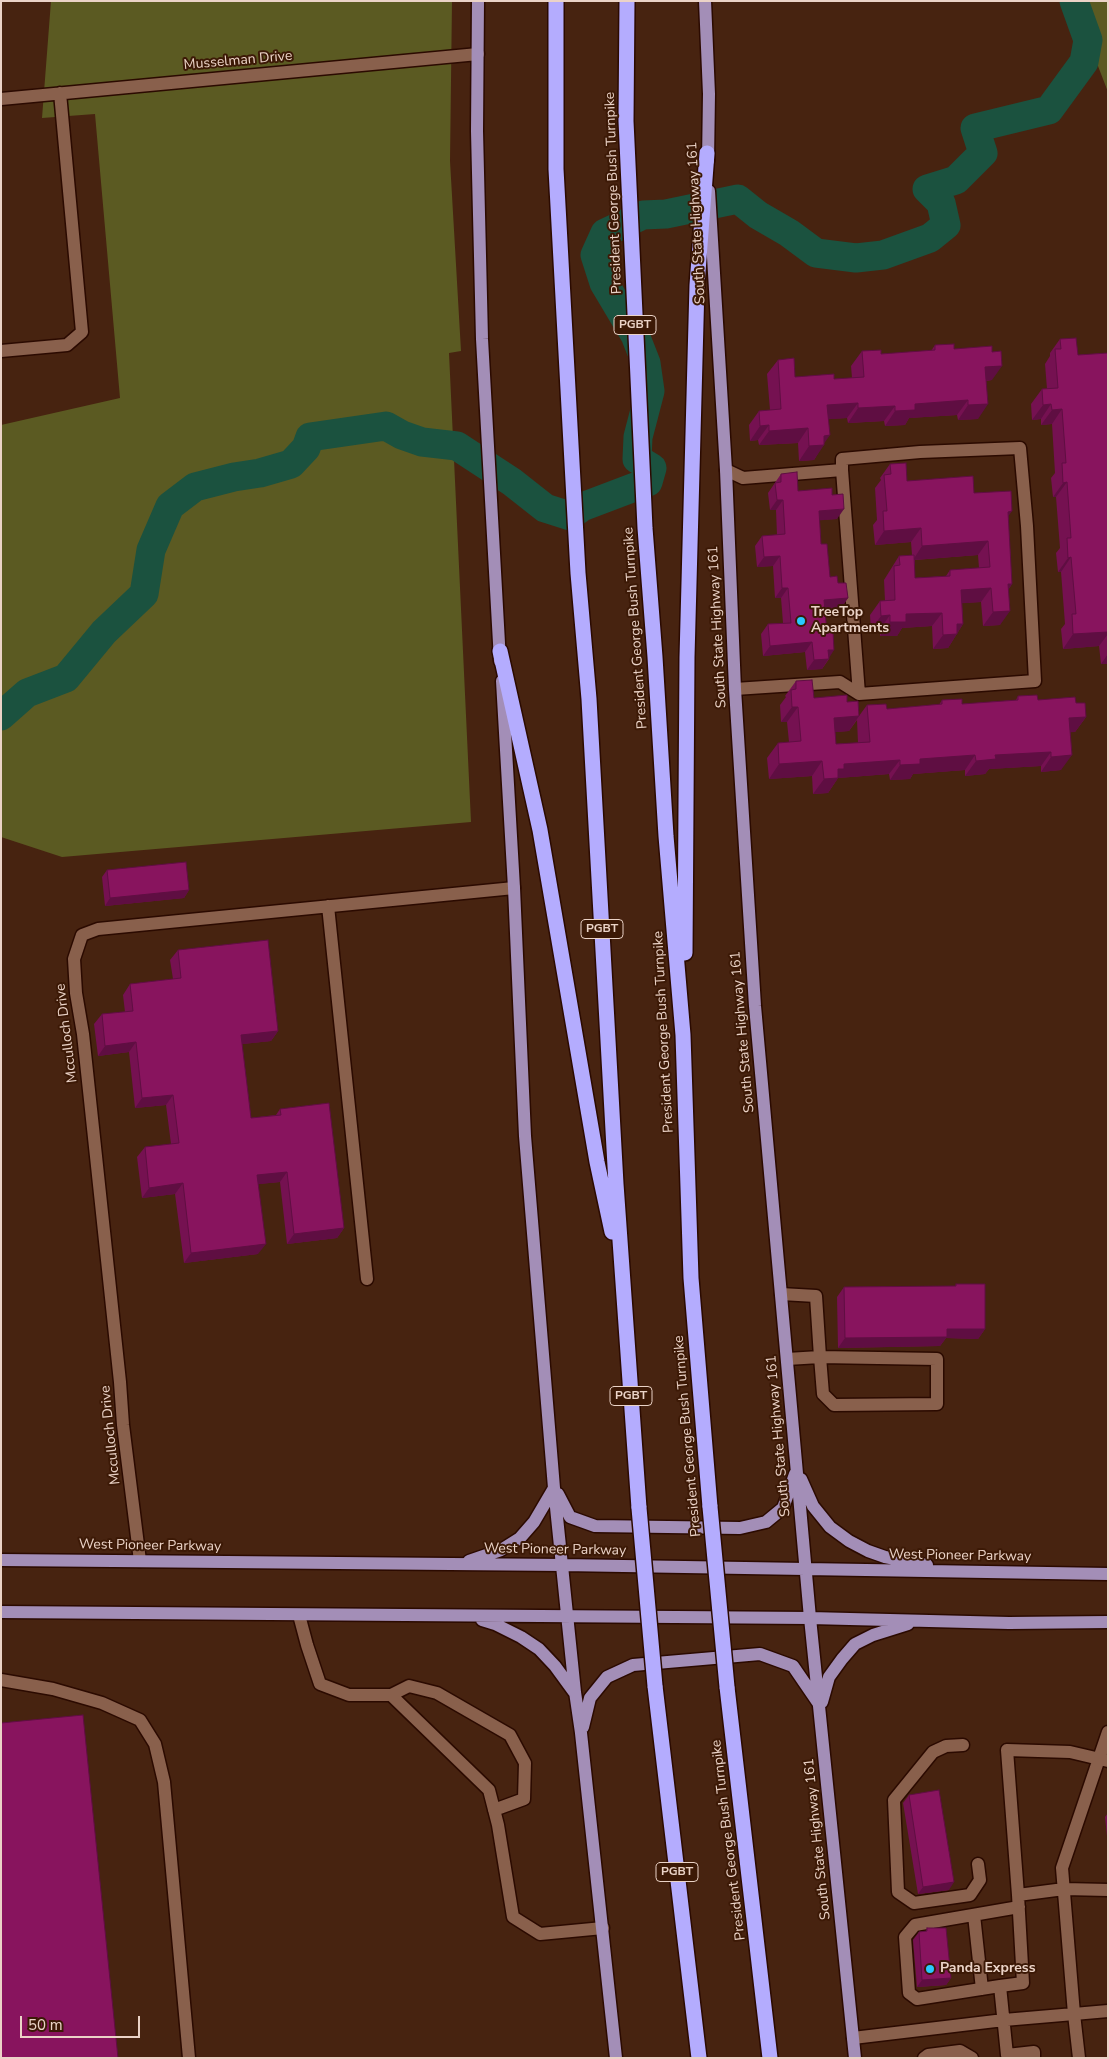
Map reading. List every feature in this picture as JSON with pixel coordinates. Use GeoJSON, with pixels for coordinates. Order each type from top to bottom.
{"type":"FeatureCollection","features":[{"type":"Feature","properties":{"kind":"highway","name":"PGBT"},"geometry":{"type":"LineString","coordinates":[[556,1],[556,169],[578,573],[589,699],[623,1285],[639,1508],[655,1686],[698,2058]]}},
{"type":"Feature","properties":{"kind":"highway","name":"President George Bush Turnpike"},"geometry":{"type":"LineString","coordinates":[[627,1],[626,121],[644,528],[655,657],[666,836],[684,1035],[691,1278],[727,1687],[770,2058]]}},
{"type":"Feature","properties":{"kind":"highway"},"geometry":{"type":"LineString","coordinates":[[684,1035],[687,657],[693,493],[697,285],[707,153]]}},
{"type":"Feature","properties":{"kind":"highway"},"geometry":{"type":"LineString","coordinates":[[500,651],[540,830],[597,1162],[623,1285]]}},
{"type":"Feature","properties":{"kind":"main road"},"geometry":{"type":"LineString","coordinates":[[478,1],[477,131],[482,339],[514,888],[525,1136],[554,1488],[616,2058]]}},
{"type":"Feature","properties":{"kind":"main road","name":"South State Highway 161"},"geometry":{"type":"LineString","coordinates":[[706,1],[709,94],[707,153],[726,470],[735,689],[755,1006],[810,1618],[855,2058]]}},
{"type":"Feature","properties":{"kind":"main road"},"geometry":{"type":"LineString","coordinates":[[554,1488],[570,1517],[595,1526],[740,1528],[766,1522],[783,1508],[797,1470]]}},
{"type":"Feature","properties":{"kind":"main road"},"geometry":{"type":"LineString","coordinates":[[797,1470],[814,1506],[830,1527],[849,1540],[868,1552],[884,1557],[950,1571]]}},
{"type":"Feature","properties":{"kind":"main road"},"geometry":{"type":"LineString","coordinates":[[460,1564],[501,1550],[520,1538],[534,1522],[554,1488]]}},
{"type":"Feature","properties":{"kind":"main road","name":"West Pioneer Parkway"},"geometry":{"type":"LineString","coordinates":[[1,1560],[563,1565],[1108,1574]]}},
{"type":"Feature","properties":{"kind":"main road"},"geometry":{"type":"LineString","coordinates":[[1,1612],[1108,1622]]}},
{"type":"Feature","properties":{"kind":"main road"},"geometry":{"type":"LineString","coordinates":[[467,1616],[495,1624],[521,1637],[539,1649],[575,1692]]}},
{"type":"Feature","properties":{"kind":"main road"},"geometry":{"type":"LineString","coordinates":[[820,1707],[829,1677],[855,1644],[873,1635],[918,1621]]}},
{"type":"Feature","properties":{"kind":"main road"},"geometry":{"type":"LineString","coordinates":[[581,1733],[590,1698],[607,1677],[633,1665],[760,1654],[793,1666],[820,1707]]}},
{"type":"Feature","properties":{"kind":"street","name":"Musselman Drive"},"geometry":{"type":"LineString","coordinates":[[1,99],[478,54]]}},
{"type":"Feature","properties":{"kind":"street"},"geometry":{"type":"LineString","coordinates":[[1,351],[67,345],[82,332],[60,93]]}},
{"type":"Feature","properties":{"kind":"street"},"geometry":{"type":"LineString","coordinates":[[735,689],[840,682],[859,694],[1035,681],[1027,526],[1020,448],[920,452],[842,459],[859,694]]}},
{"type":"Feature","properties":{"kind":"street"},"geometry":{"type":"LineString","coordinates":[[726,470],[743,478],[842,470]]}},
{"type":"Feature","properties":{"kind":"street","name":"Mcculloch Drive"},"geometry":{"type":"LineString","coordinates":[[140,1561],[123,1425],[120,1373],[76,993],[74,959],[82,934],[98,929],[514,888]]}},
{"type":"Feature","properties":{"kind":"street"},"geometry":{"type":"LineString","coordinates":[[328,906],[367,1279]]}},
{"type":"Feature","properties":{"kind":"street"},"geometry":{"type":"LineString","coordinates":[[781,1294],[816,1296],[820,1357],[823,1394],[834,1404],[937,1404],[937,1359],[820,1357],[787,1359]]}},
{"type":"Feature","properties":{"kind":"street"},"geometry":{"type":"LineString","coordinates":[[299,1615],[306,1645],[320,1684],[349,1695],[391,1695],[409,1686],[437,1693],[510,1736],[525,1763],[524,1799],[494,1810]]}},
{"type":"Feature","properties":{"kind":"street"},"geometry":{"type":"LineString","coordinates":[[1,1680],[53,1689],[102,1703],[140,1720],[155,1744],[164,1782],[188,2058]]}},
{"type":"Feature","properties":{"kind":"street"},"geometry":{"type":"LineString","coordinates":[[391,1695],[489,1790],[514,1917],[540,1934],[602,1928]]}},
{"type":"Feature","properties":{"kind":"street"},"geometry":{"type":"LineString","coordinates":[[1079,2058],[1062,1868],[1104,1759],[1108,1732]]}},
{"type":"Feature","properties":{"kind":"street"},"geometry":{"type":"LineString","coordinates":[[963,1745],[946,1746],[933,1752],[894,1800],[898,1892],[914,1903],[970,1895],[980,1880],[978,1864]]}},
{"type":"Feature","properties":{"kind":"street"},"geometry":{"type":"LineString","coordinates":[[1104,1759],[1070,1752],[1007,1750],[1018,1901],[1023,1983],[916,1999],[909,1993],[905,1937],[915,1925],[974,1915],[1018,1901],[1064,1889],[1108,1890]]}},
{"type":"Feature","properties":{"kind":"street"},"geometry":{"type":"LineString","coordinates":[[974,1915],[982,1989]]}},
{"type":"Feature","properties":{"kind":"street"},"geometry":{"type":"LineString","coordinates":[[1000,1986],[1004,2020],[1004,2056],[1034,2052],[1034,2058]]}},
{"type":"Feature","properties":{"kind":"street"},"geometry":{"type":"LineString","coordinates":[[853,2038],[1004,2020],[1108,2011]]}},
{"type":"Feature","properties":{"kind":"street"},"geometry":{"type":"LineString","coordinates":[[924,2058],[928,2054],[960,2051],[972,2058]]}},
{"type":"Feature","properties":{"kind":"shaded area"},"geometry":{"type":"Polygon","coordinates":[[[51,1],[452,1],[450,161],[461,351],[449,353],[471,822],[62,857],[1,837],[1,425],[120,398],[95,114],[42,118],[51,1]]]}},
{"type":"Feature","properties":{"kind":"shaded area"},"geometry":{"type":"Polygon","coordinates":[[[1088,1],[1108,1],[1108,92],[1088,40],[1088,1]]]}},
{"type":"Feature","properties":{"kind":"building"},"geometry":{"type":"Polygon","coordinates":[[[1076,338],[1078,355],[1108,353],[1108,632],[1073,634],[1072,614],[1076,614],[1071,557],[1068,558],[1067,538],[1071,538],[1067,482],[1063,483],[1062,463],[1066,463],[1062,409],[1052,410],[1051,404],[1043,405],[1042,389],[1058,388],[1055,349],[1061,349],[1060,339],[1076,338]]]}},
{"type":"Feature","properties":{"kind":"building"},"geometry":{"type":"Polygon","coordinates":[[[954,344],[954,349],[992,346],[992,352],[1001,351],[1002,366],[985,367],[988,404],[968,405],[968,400],[915,404],[915,410],[895,411],[895,406],[858,408],[858,403],[827,405],[830,435],[824,436],[824,445],[809,446],[808,428],[769,431],[769,425],[760,426],[759,411],[781,409],[778,360],[794,358],[795,377],[834,374],[834,379],[864,377],[862,351],[881,350],[881,354],[935,350],[935,345],[954,344]]]}},
{"type":"Feature","properties":{"kind":"building"},"geometry":{"type":"Polygon","coordinates":[[[906,463],[907,481],[973,476],[974,493],[1011,491],[1012,511],[1008,512],[1012,584],[1008,584],[1010,611],[993,612],[991,588],[961,590],[963,624],[957,624],[957,634],[943,635],[942,613],[906,614],[906,622],[890,622],[890,615],[881,616],[880,601],[895,600],[894,566],[900,565],[899,556],[914,555],[915,578],[950,576],[950,570],[990,567],[988,541],[922,546],[921,528],[884,531],[883,511],[887,511],[884,475],[891,474],[890,464],[906,463]]]}},
{"type":"Feature","properties":{"kind":"building"},"geometry":{"type":"Polygon","coordinates":[[[797,472],[798,491],[832,488],[832,495],[843,494],[844,509],[819,511],[821,544],[827,544],[830,577],[837,576],[838,583],[846,583],[848,598],[824,600],[827,633],[833,632],[834,650],[828,650],[829,659],[814,660],[812,642],[770,646],[768,624],[791,623],[788,588],[782,588],[780,556],[764,557],[762,536],[785,534],[783,500],[777,500],[775,483],[781,482],[781,474],[797,472]]]}},
{"type":"Feature","properties":{"kind":"building"},"geometry":{"type":"Polygon","coordinates":[[[812,680],[814,698],[847,695],[847,702],[858,701],[859,716],[834,718],[836,744],[870,742],[867,705],[886,704],[887,709],[942,704],[942,700],[962,699],[962,704],[1018,700],[1018,696],[1037,695],[1038,700],[1075,697],[1076,703],[1085,703],[1086,717],[1069,718],[1072,755],[1051,757],[1051,752],[995,755],[996,759],[976,761],[975,755],[920,759],[920,764],[900,765],[900,760],[844,764],[844,769],[838,769],[838,778],[824,779],[822,761],[779,764],[778,743],[801,741],[798,707],[792,707],[791,690],[796,689],[796,681],[812,680]]]}},
{"type":"Feature","properties":{"kind":"building"},"geometry":{"type":"Polygon","coordinates":[[[186,862],[189,890],[110,898],[107,870],[186,862]]]}},
{"type":"Feature","properties":{"kind":"building"},"geometry":{"type":"Polygon","coordinates":[[[268,940],[278,1031],[241,1035],[251,1118],[281,1115],[280,1109],[329,1103],[344,1228],[294,1234],[287,1172],[257,1175],[266,1244],[191,1253],[183,1183],[149,1188],[145,1147],[179,1143],[173,1095],[142,1098],[136,1042],[105,1046],[102,1014],[133,1011],[130,984],[181,978],[178,950],[268,940]]]}},
{"type":"Feature","properties":{"kind":"building"},"geometry":{"type":"Polygon","coordinates":[[[956,1284],[985,1284],[985,1329],[947,1329],[947,1337],[845,1338],[844,1287],[956,1286],[956,1284]]]}},
{"type":"Feature","properties":{"kind":"building"},"geometry":{"type":"Polygon","coordinates":[[[83,1715],[118,2058],[1,2058],[1,1723],[83,1715]]]}},
{"type":"Feature","properties":{"kind":"building"},"geometry":{"type":"Polygon","coordinates":[[[939,1790],[954,1882],[923,1887],[909,1795],[939,1790]]]}},
{"type":"Feature","properties":{"kind":"building","name":"Panda Express"},"geometry":{"type":"Polygon","coordinates":[[[927,1928],[946,1928],[951,1978],[922,1980],[919,1932],[927,1931],[927,1928]]]}},
{"type":"Feature","properties":{"kind":"waterway"},"geometry":{"type":"LineString","coordinates":[[1,716],[27,693],[66,678],[104,632],[144,594],[151,550],[170,506],[195,487],[234,477],[260,473],[291,464],[306,448],[310,437],[386,426],[402,435],[422,442],[457,446],[512,482],[545,508],[570,516],[582,507],[648,482],[652,468],[637,459],[638,437],[650,391],[646,363],[635,335],[604,283],[595,255],[605,233],[643,215],[666,214],[738,199],[758,215],[789,233],[816,253],[856,258],[883,255],[930,238],[946,225],[941,203],[927,189],[956,180],[983,153],[975,128],[1049,110],[1084,62],[1088,40],[1074,1]]}},
{"type":"Feature","properties":{"kind":"place","name":"TreeTop Apartments"},"geometry":{"type":"Point","coordinates":[801,621]}},
{"type":"Feature","properties":{"kind":"place","name":"Panda Express"},"geometry":{"type":"Point","coordinates":[930,1969]}}]}
